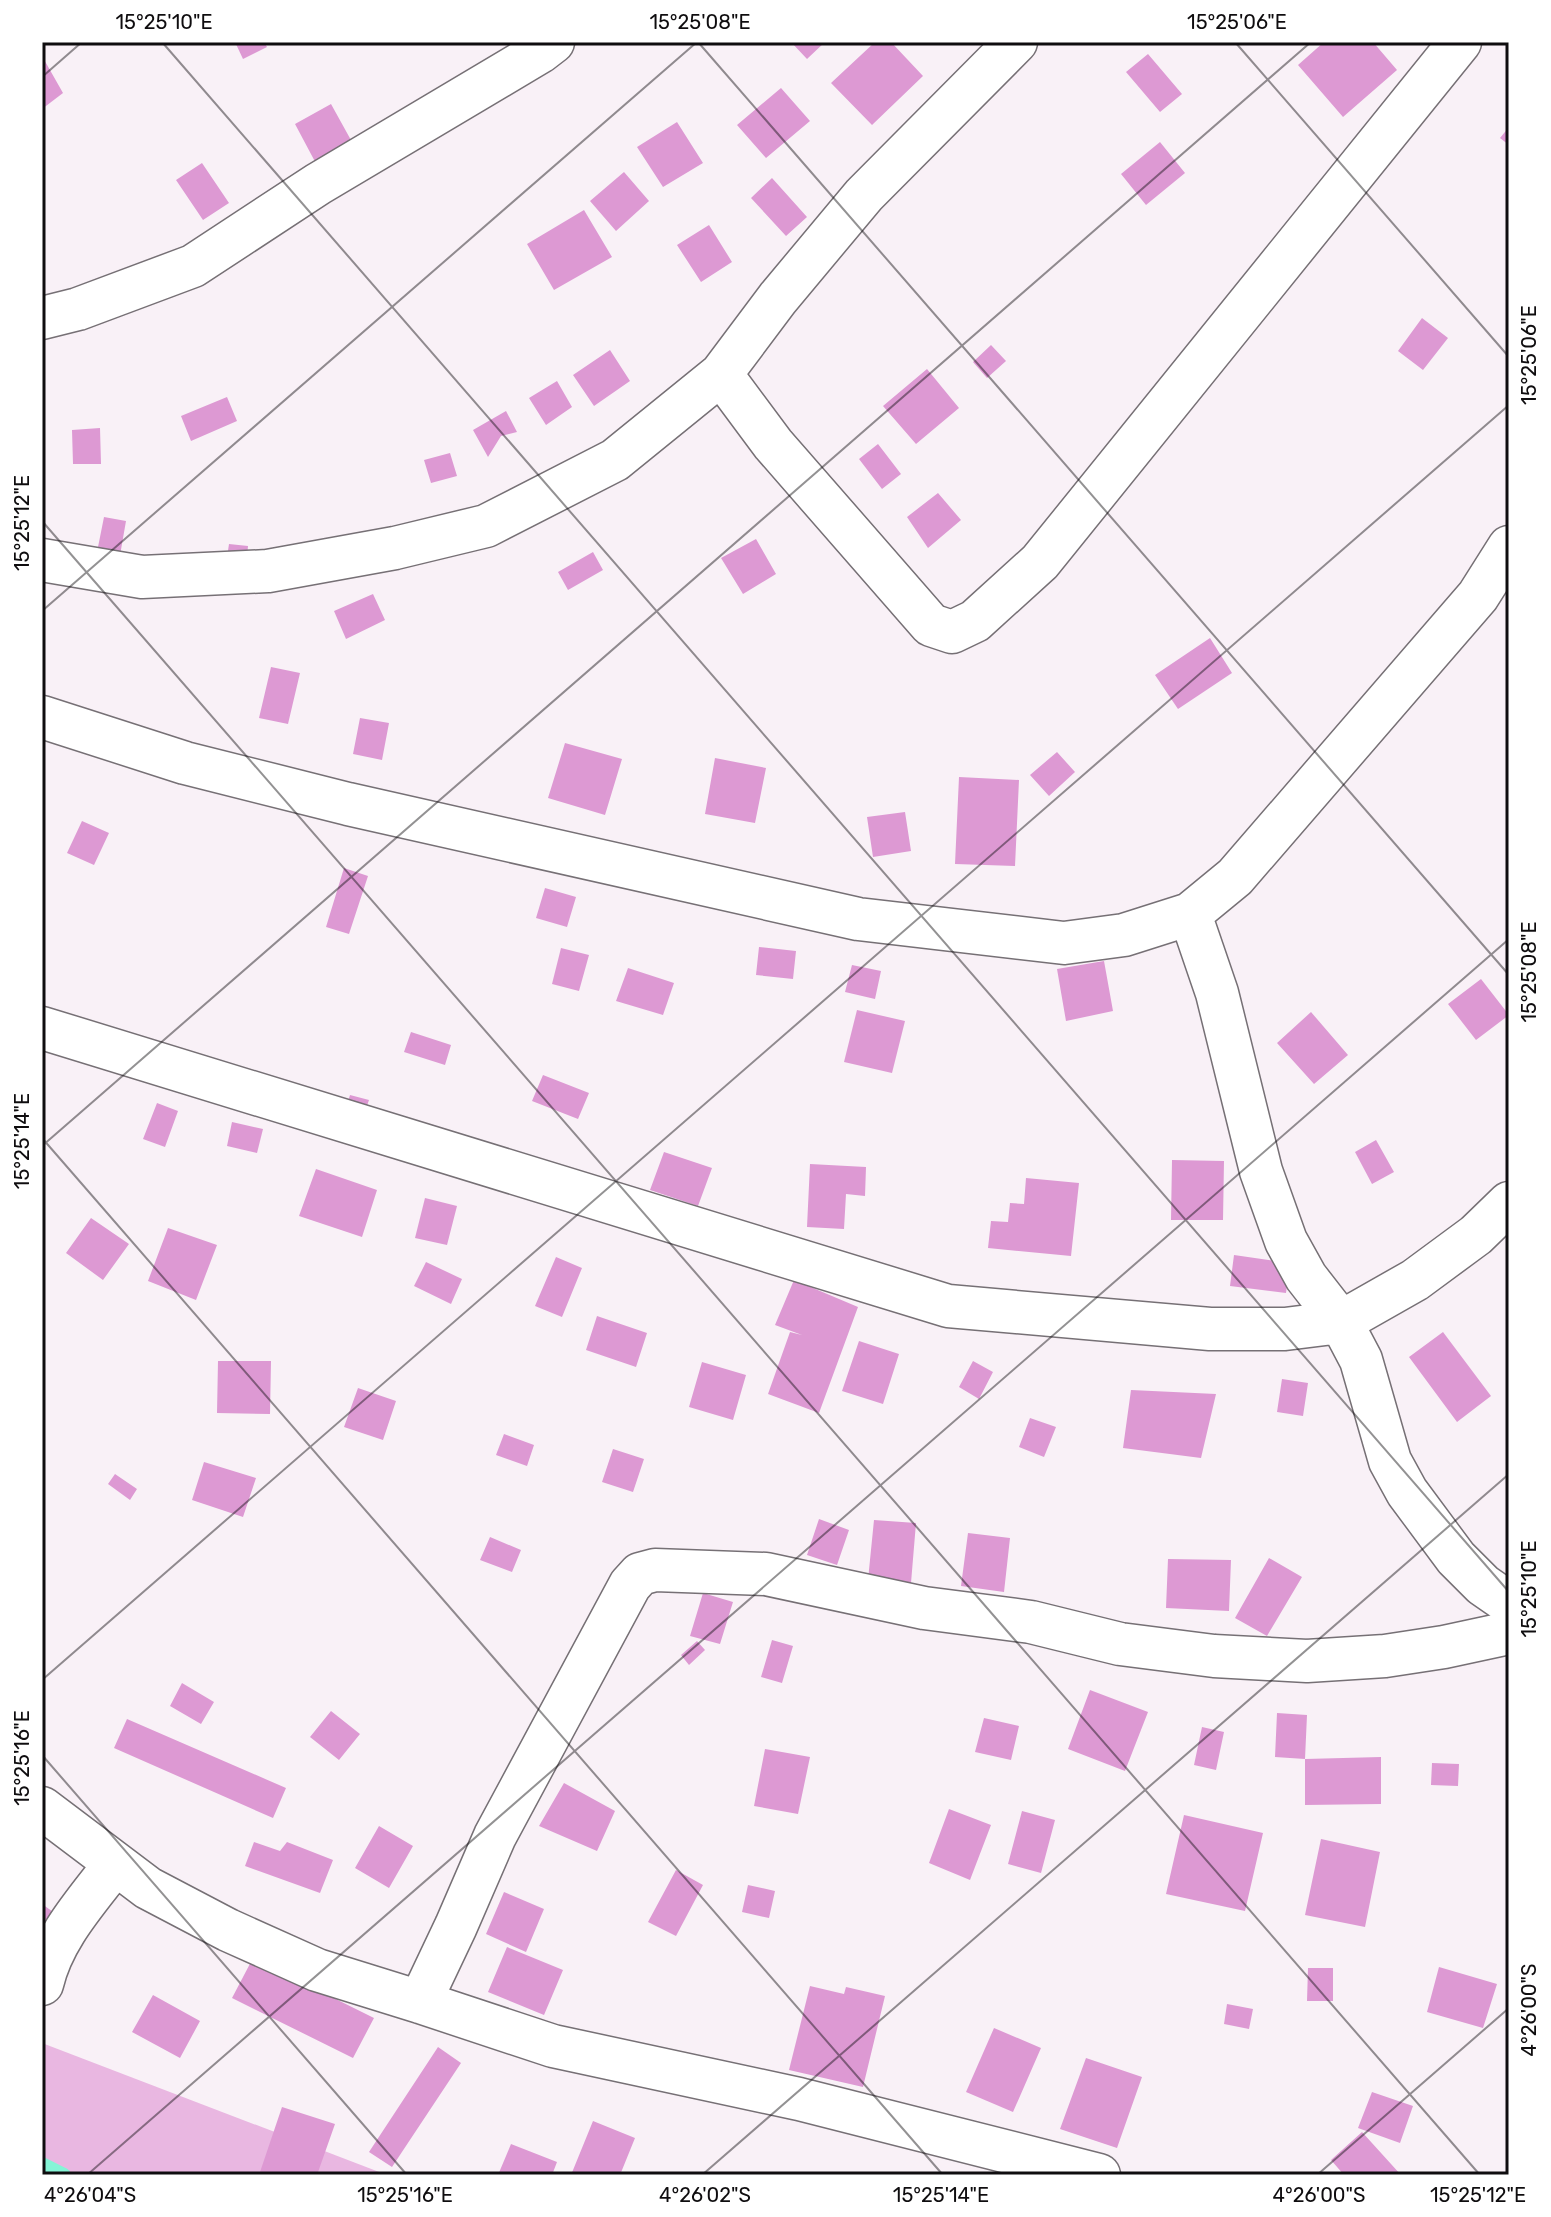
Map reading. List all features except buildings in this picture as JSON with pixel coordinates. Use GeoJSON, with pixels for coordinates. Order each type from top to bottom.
{"type":"FeatureCollection","features":[{"type":"Feature","properties":{"kind":"street"},"geometry":{"type":"LineString","coordinates":[[42,318],[78,309],[193,266],[318,184],[553,42]]}},
{"type":"Feature","properties":{"kind":"street"},"geometry":{"type":"LineString","coordinates":[[42,560],[142,577],[268,571],[395,548],[486,526],[615,460],[721,374],[778,298],[864,195],[1016,42]]}},
{"type":"Feature","properties":{"kind":"street"},"geometry":{"type":"LineString","coordinates":[[721,374],[773,444],[931,625],[952,632],[975,621],[1040,562],[1460,42]]}},
{"type":"Feature","properties":{"kind":"street"},"geometry":{"type":"LineString","coordinates":[[42,717],[185,763],[348,804],[858,919],[1064,943],[1124,935],[1190,914],[1235,877],[1478,596],[1509,547]]}},
{"type":"Feature","properties":{"kind":"street"},"geometry":{"type":"LineString","coordinates":[[1190,914],[1217,993],[1261,1171],[1286,1241],[1306,1277],[1341,1322],[1361,1360],[1390,1461],[1407,1492],[1456,1558],[1483,1585],[1509,1603]]}},
{"type":"Feature","properties":{"kind":"street"},"geometry":{"type":"LineString","coordinates":[[42,1028],[948,1306],[1210,1329],[1285,1329],[1341,1322],[1415,1280],[1476,1235],[1509,1203]]}},
{"type":"Feature","properties":{"kind":"street"},"geometry":{"type":"LineString","coordinates":[[420,2002],[495,1836],[630,1585],[640,1574],[655,1570],[766,1574],[924,1608],[1031,1622],[1120,1644],[1214,1656],[1307,1661],[1385,1656],[1509,1633]]}},
{"type":"Feature","properties":{"kind":"street"},"geometry":{"type":"LineString","coordinates":[[42,1808],[148,1888],[228,1930],[317,1970],[553,2046],[799,2099],[1099,2175]]}},
{"type":"Feature","properties":{"kind":"street"},"geometry":{"type":"LineString","coordinates":[[42,1984],[58,1942],[115,1864]]}},
{"type":"Feature","properties":{"kind":"shaded area"},"geometry":{"type":"Polygon","coordinates":[[[42,2043],[387,2175],[42,2175],[42,2043]]]}},
{"type":"Feature","properties":{"kind":"waterway"},"geometry":{"type":"LineString","coordinates":[[42,2164],[64,2175]]}}]}
